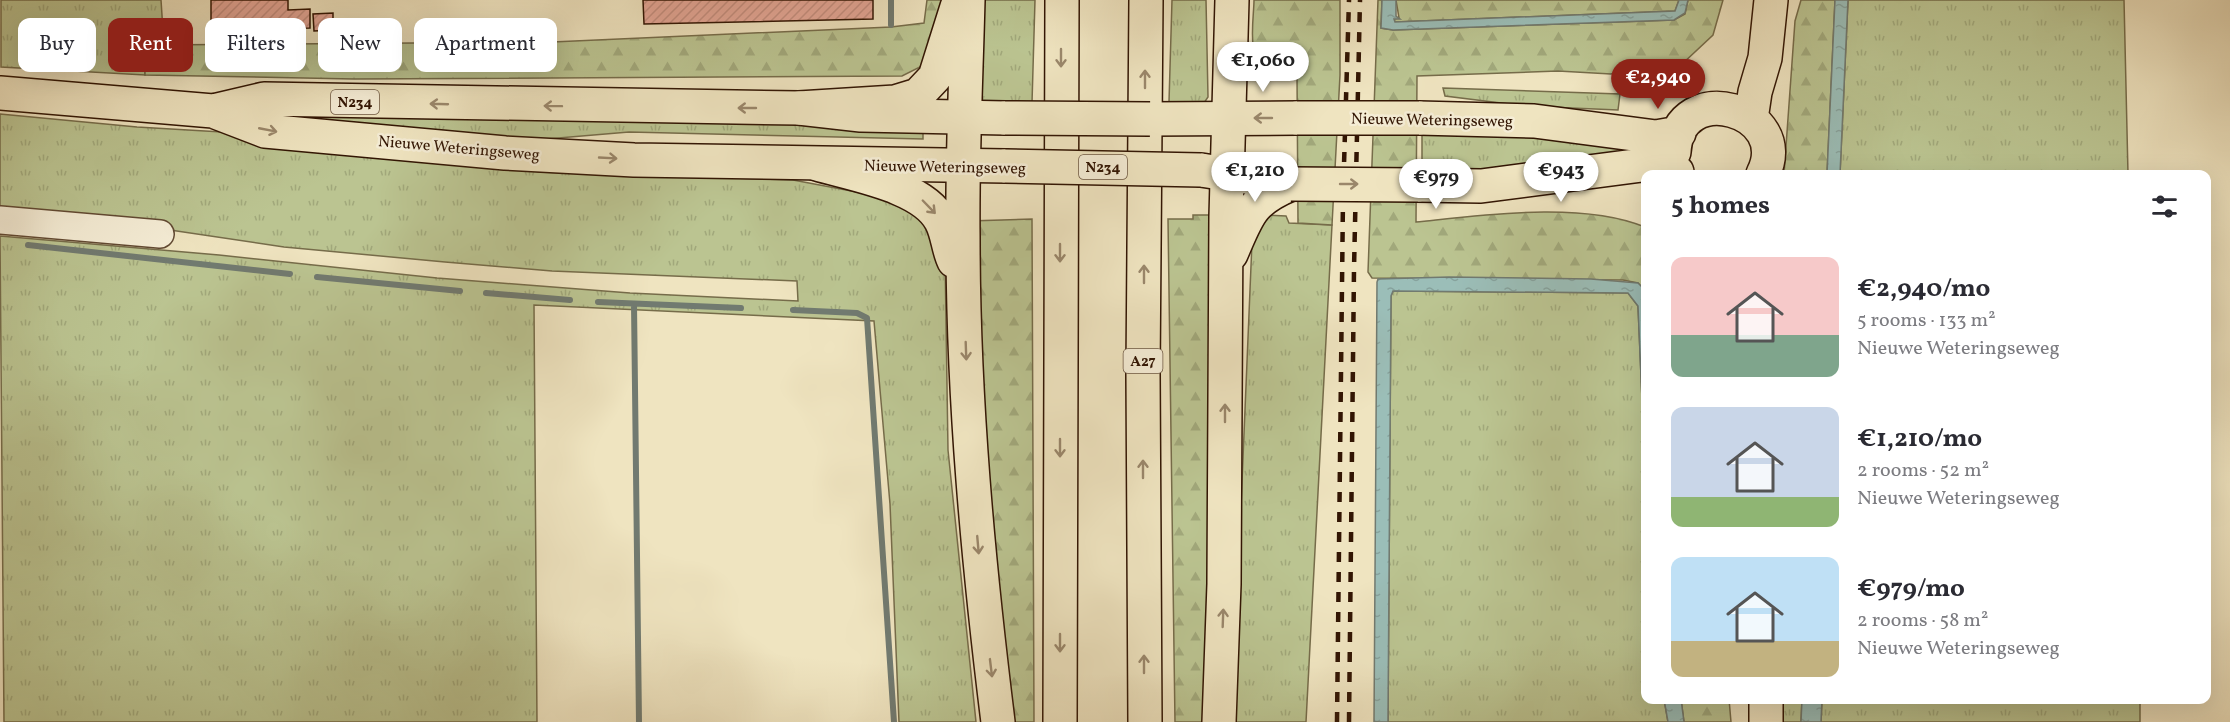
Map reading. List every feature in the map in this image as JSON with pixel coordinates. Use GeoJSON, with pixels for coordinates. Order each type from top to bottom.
{"type":"FeatureCollection","features":[{"type":"Feature","properties":{"kind":"main road"},"geometry":{"type":"LineString","coordinates":[[799,108],[895,102],[918,95],[934,77],[959,0]]}},
{"type":"Feature","properties":{"kind":"main road"},"geometry":{"type":"LineString","coordinates":[[968,0],[964,282],[972,469],[984,615],[998,722]]}},
{"type":"Feature","properties":{"kind":"main road"},"geometry":{"type":"LineString","coordinates":[[1060,722],[1062,0]]}},
{"type":"Feature","properties":{"kind":"main road","name":"A27"},"geometry":{"type":"LineString","coordinates":[[1145,722],[1143,373],[1146,0]]}},
{"type":"Feature","properties":{"kind":"main road"},"geometry":{"type":"LineString","coordinates":[[1219,722],[1224,584],[1227,264],[1215,171],[1215,118],[1232,0]]}},
{"type":"Feature","properties":{"kind":"main road"},"geometry":{"type":"LineString","coordinates":[[1751,119],[1755,92],[1754,56],[1770,3]]}},
{"type":"Feature","properties":{"kind":"main road"},"geometry":{"type":"LineString","coordinates":[[1718,106],[1754,56]]}},
{"type":"Feature","properties":{"kind":"main road","name":"Nieuwe Weteringseweg"},"geometry":{"type":"LineString","coordinates":[[2,92],[213,111],[266,131],[455,149],[634,160],[1215,171],[1291,184],[1481,186],[1642,165],[1672,170]]}},
{"type":"Feature","properties":{"kind":"main road","name":"Nieuwe Weteringseweg"},"geometry":{"type":"LineString","coordinates":[[213,111],[264,99],[799,108],[861,116],[967,118],[1419,118],[1534,121],[1640,136],[1679,133]]}},
{"type":"Feature","properties":{"kind":"main road"},"geometry":{"type":"LineString","coordinates":[[1677,170],[1674,159],[1679,133],[1697,114],[1718,106],[1738,110],[1761,130],[1768,156],[1764,170]]}},
{"type":"Feature","properties":{"kind":"main road"},"geometry":{"type":"LineString","coordinates":[[817,164],[906,190],[925,201],[941,221],[948,250],[964,282]]}},
{"type":"Feature","properties":{"kind":"main road"},"geometry":{"type":"LineString","coordinates":[[1227,264],[1250,211],[1268,193],[1291,184]]}},
{"type":"Feature","properties":{"kind":"main road"},"geometry":{"type":"LineString","coordinates":[[1766,704],[1766,722]]}},
{"type":"Feature","properties":{"kind":"street"},"geometry":{"type":"LineString","coordinates":[[0,220],[160,234]]}},
{"type":"Feature","properties":{"kind":"green space"},"geometry":{"type":"Polygon","coordinates":[[[1,0],[161,0],[162,18],[108,18],[108,72],[145,72],[145,75],[91,72],[96,72],[96,18],[18,18],[18,68],[1,67],[1,0]]]}},
{"type":"Feature","properties":{"kind":"green space"},"geometry":{"type":"Polygon","coordinates":[[[927,0],[942,0],[926,64],[902,76],[354,79],[145,75],[145,72],[193,72],[193,45],[205,45],[205,72],[306,72],[306,44],[318,44],[318,72],[402,72],[402,43],[414,43],[414,72],[557,72],[557,42],[891,27],[924,23],[927,0]]]}},
{"type":"Feature","properties":{"kind":"green space"},"geometry":{"type":"Polygon","coordinates":[[[982,0],[1035,0],[1032,103],[981,103],[982,0]]]}},
{"type":"Feature","properties":{"kind":"green space"},"geometry":{"type":"Polygon","coordinates":[[[1172,0],[1206,0],[1208,97],[1204,103],[1169,102],[1172,0]]]}},
{"type":"Feature","properties":{"kind":"green space"},"geometry":{"type":"Polygon","coordinates":[[[1254,0],[1340,0],[1340,75],[1332,225],[1298,223],[1297,75],[1279,73],[1261,66],[1252,40],[1254,0]]]}},
{"type":"Feature","properties":{"kind":"green space"},"geometry":{"type":"Polygon","coordinates":[[[1378,0],[1382,0],[1381,28],[1393,30],[1674,20],[1685,14],[1688,0],[1723,0],[1713,35],[1681,65],[1618,68],[1618,72],[1611,74],[1558,71],[1417,76],[1416,222],[1532,212],[1592,214],[1620,219],[1641,226],[1641,286],[1638,283],[1623,280],[1372,278],[1368,272],[1378,0]]]}},
{"type":"Feature","properties":{"kind":"green space"},"geometry":{"type":"Polygon","coordinates":[[[1396,0],[1679,0],[1675,11],[1395,22],[1394,19],[1399,18],[1396,0]]]}},
{"type":"Feature","properties":{"kind":"green space"},"geometry":{"type":"Polygon","coordinates":[[[1801,0],[1835,0],[1827,170],[1784,170],[1795,21],[1801,0]]]}},
{"type":"Feature","properties":{"kind":"green space"},"geometry":{"type":"Polygon","coordinates":[[[1848,0],[2124,0],[2128,170],[1840,170],[1848,0]]]}},
{"type":"Feature","properties":{"kind":"green space"},"geometry":{"type":"Polygon","coordinates":[[[1443,88],[1620,94],[1618,110],[1525,106],[1445,96],[1443,88]]]}},
{"type":"Feature","properties":{"kind":"green space"},"geometry":{"type":"Polygon","coordinates":[[[269,107],[923,124],[923,139],[629,132],[523,141],[269,122],[269,107]]]}},
{"type":"Feature","properties":{"kind":"green space"},"geometry":{"type":"Polygon","coordinates":[[[0,114],[137,127],[274,135],[448,153],[539,172],[793,180],[894,199],[919,216],[945,257],[948,450],[976,722],[899,722],[890,504],[874,321],[534,305],[537,722],[4,722],[0,236],[219,255],[437,278],[630,293],[798,301],[797,281],[552,271],[445,262],[284,247],[143,226],[0,212],[0,114]]]}},
{"type":"Feature","properties":{"kind":"green space"},"geometry":{"type":"Polygon","coordinates":[[[1422,127],[1621,140],[1621,160],[1511,172],[1422,170],[1422,127]]]}},
{"type":"Feature","properties":{"kind":"green space"},"geometry":{"type":"Polygon","coordinates":[[[1193,215],[1220,215],[1208,722],[1175,722],[1168,219],[1193,219],[1193,215]]]}},
{"type":"Feature","properties":{"kind":"green space"},"geometry":{"type":"Polygon","coordinates":[[[1265,215],[1286,216],[1289,223],[1332,225],[1306,722],[1232,722],[1252,242],[1265,215]]]}},
{"type":"Feature","properties":{"kind":"green space"},"geometry":{"type":"Polygon","coordinates":[[[1032,219],[1034,722],[1007,722],[969,221],[1032,219]]]}},
{"type":"Feature","properties":{"kind":"green space"},"geometry":{"type":"Polygon","coordinates":[[[1393,291],[1628,293],[1638,306],[1641,376],[1641,704],[1665,704],[1668,722],[1388,722],[1391,296],[1393,291]]]}},
{"type":"Feature","properties":{"kind":"green space"},"geometry":{"type":"Polygon","coordinates":[[[1682,704],[1729,704],[1731,722],[1684,722],[1682,704]]]}},
{"type":"Feature","properties":{"kind":"green space"},"geometry":{"type":"Polygon","coordinates":[[[1783,704],[1802,704],[1801,722],[1783,722],[1783,704]]]}},
{"type":"Feature","properties":{"kind":"green space"},"geometry":{"type":"Polygon","coordinates":[[[1822,704],[2140,704],[2140,722],[1821,722],[1822,704]]]}},
{"type":"Feature","properties":{"kind":"water"},"geometry":{"type":"Polygon","coordinates":[[[1382,0],[1396,0],[1396,16],[1400,19],[1394,19],[1395,22],[1675,11],[1679,0],[1688,0],[1685,13],[1674,20],[1393,30],[1381,28],[1382,0]]]}},
{"type":"Feature","properties":{"kind":"water"},"geometry":{"type":"Polygon","coordinates":[[[1835,0],[1848,0],[1840,170],[1827,170],[1835,0]]]}},
{"type":"Feature","properties":{"kind":"water"},"geometry":{"type":"Polygon","coordinates":[[[1449,277],[1591,279],[1638,283],[1641,286],[1641,376],[1638,306],[1628,293],[1393,291],[1391,296],[1388,722],[1374,722],[1378,279],[1449,277]]]}},
{"type":"Feature","properties":{"kind":"water"},"geometry":{"type":"Polygon","coordinates":[[[1665,704],[1682,704],[1684,722],[1668,722],[1665,704]]]}},
{"type":"Feature","properties":{"kind":"water"},"geometry":{"type":"Polygon","coordinates":[[[1802,704],[1822,704],[1821,722],[1801,722],[1802,704]]]}},
{"type":"Feature","properties":{"kind":"building"},"geometry":{"type":"Polygon","coordinates":[[[211,0],[288,0],[288,10],[310,9],[310,28],[306,28],[306,18],[211,18],[211,0]]]}},
{"type":"Feature","properties":{"kind":"building"},"geometry":{"type":"Polygon","coordinates":[[[643,0],[873,0],[873,19],[644,24],[643,0]]]}},
{"type":"Feature","properties":{"kind":"building"},"geometry":{"type":"Polygon","coordinates":[[[333,13],[333,18],[318,18],[318,31],[314,31],[313,14],[333,13]]]}},
{"type":"Feature","properties":{"kind":"waterway"},"geometry":{"type":"LineString","coordinates":[[891,0],[891,25]]}},
{"type":"Feature","properties":{"kind":"waterway"},"geometry":{"type":"LineString","coordinates":[[28,245],[290,274]]}},
{"type":"Feature","properties":{"kind":"waterway"},"geometry":{"type":"LineString","coordinates":[[317,277],[460,291]]}},
{"type":"Feature","properties":{"kind":"waterway"},"geometry":{"type":"LineString","coordinates":[[486,293],[570,300]]}},
{"type":"Feature","properties":{"kind":"waterway"},"geometry":{"type":"LineString","coordinates":[[598,302],[741,308]]}},
{"type":"Feature","properties":{"kind":"waterway"},"geometry":{"type":"LineString","coordinates":[[634,304],[639,722]]}},
{"type":"Feature","properties":{"kind":"waterway"},"geometry":{"type":"LineString","coordinates":[[793,310],[857,313],[867,318],[894,722]]}},
{"type":"Feature","properties":{"kind":"railway"},"geometry":{"type":"LineString","coordinates":[[1337,722],[1343,198],[1349,0]]}},
{"type":"Feature","properties":{"kind":"railway"},"geometry":{"type":"LineString","coordinates":[[1349,722],[1354,269],[1360,0]]}}]}
